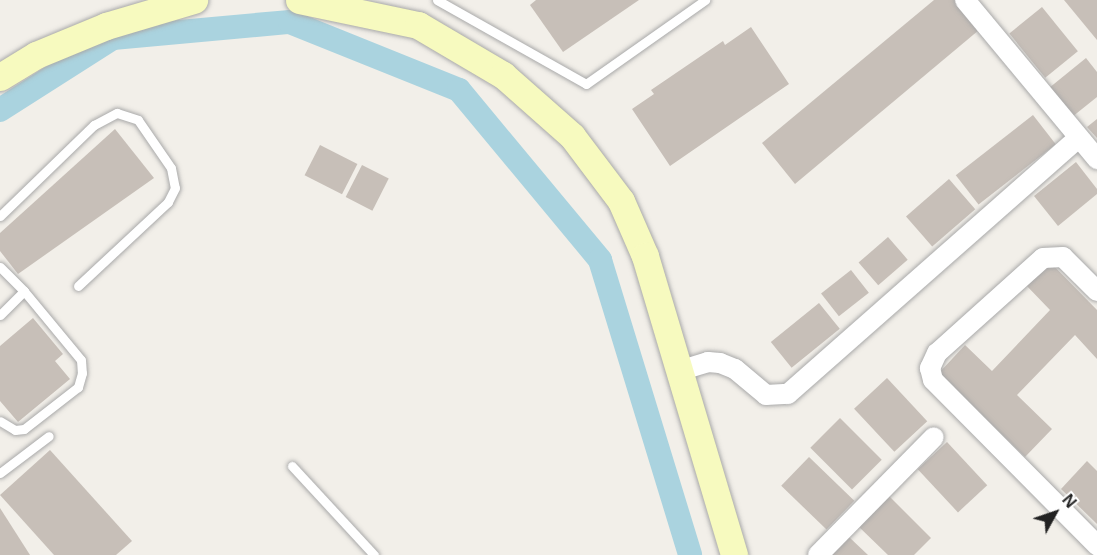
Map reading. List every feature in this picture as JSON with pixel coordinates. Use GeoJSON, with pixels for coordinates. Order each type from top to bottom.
{"type":"FeatureCollection","features":[{"type":"Feature","properties":{"kind":"street"},"geometry":{"type":"LineString","coordinates":[[0,77],[36,55],[106,26],[194,0]]}},
{"type":"Feature","properties":{"kind":"street"},"geometry":{"type":"LineString","coordinates":[[298,0],[418,25],[503,75],[572,136],[621,201],[645,256],[682,370],[734,555]]}},
{"type":"Feature","properties":{"kind":"street"},"geometry":{"type":"LineString","coordinates":[[965,0],[1077,139],[1097,159]]}},
{"type":"Feature","properties":{"kind":"street"},"geometry":{"type":"LineString","coordinates":[[682,370],[708,362],[720,363],[735,369],[766,395],[788,394],[1077,139]]}},
{"type":"Feature","properties":{"kind":"street"},"geometry":{"type":"LineString","coordinates":[[1097,291],[1063,258],[1043,258],[937,353],[930,368],[933,380],[1097,545]]}},
{"type":"Feature","properties":{"kind":"street"},"geometry":{"type":"LineString","coordinates":[[818,555],[934,437]]}},
{"type":"Feature","properties":{"kind":"lane"},"geometry":{"type":"LineString","coordinates":[[436,0],[586,84],[705,0]]}},
{"type":"Feature","properties":{"kind":"lane"},"geometry":{"type":"LineString","coordinates":[[0,216],[94,125],[117,113],[138,120],[171,168],[175,188],[168,202],[78,286]]}},
{"type":"Feature","properties":{"kind":"lane"},"geometry":{"type":"LineString","coordinates":[[0,267],[24,291],[81,360],[82,373],[78,387],[24,429],[15,430],[0,421]]}},
{"type":"Feature","properties":{"kind":"lane"},"geometry":{"type":"LineString","coordinates":[[0,315],[24,291]]}},
{"type":"Feature","properties":{"kind":"lane"},"geometry":{"type":"LineString","coordinates":[[0,473],[49,436]]}},
{"type":"Feature","properties":{"kind":"lane"},"geometry":{"type":"LineString","coordinates":[[292,466],[374,555]]}},
{"type":"Feature","properties":{"kind":"building"},"geometry":{"type":"Polygon","coordinates":[[[536,0],[639,0],[563,52],[530,5],[536,0]]]}},
{"type":"Feature","properties":{"kind":"building"},"geometry":{"type":"Polygon","coordinates":[[[934,0],[955,0],[979,30],[795,184],[762,143],[934,0]]]}},
{"type":"Feature","properties":{"kind":"building"},"geometry":{"type":"Polygon","coordinates":[[[1064,0],[1097,0],[1097,40],[1064,0]]]}},
{"type":"Feature","properties":{"kind":"building"},"geometry":{"type":"Polygon","coordinates":[[[1042,7],[1078,51],[1045,78],[1009,33],[1042,7]]]}},
{"type":"Feature","properties":{"kind":"building"},"geometry":{"type":"Polygon","coordinates":[[[751,27],[789,84],[670,166],[632,109],[654,94],[651,90],[723,41],[725,45],[751,27]]]}},
{"type":"Feature","properties":{"kind":"building"},"geometry":{"type":"Polygon","coordinates":[[[1086,58],[1097,72],[1097,97],[1072,117],[1049,88],[1086,58]]]}},
{"type":"Feature","properties":{"kind":"building"},"geometry":{"type":"Polygon","coordinates":[[[1033,115],[1056,144],[979,204],[956,175],[1033,115]]]}},
{"type":"Feature","properties":{"kind":"building"},"geometry":{"type":"Polygon","coordinates":[[[1097,119],[1097,138],[1087,127],[1097,119]]]}},
{"type":"Feature","properties":{"kind":"building"},"geometry":{"type":"Polygon","coordinates":[[[115,129],[154,178],[18,274],[0,251],[0,233],[115,129]]]}},
{"type":"Feature","properties":{"kind":"building"},"geometry":{"type":"Polygon","coordinates":[[[320,145],[357,164],[342,194],[305,175],[320,145]]]}},
{"type":"Feature","properties":{"kind":"building"},"geometry":{"type":"Polygon","coordinates":[[[1076,162],[1097,189],[1097,194],[1058,226],[1034,196],[1076,162]]]}},
{"type":"Feature","properties":{"kind":"building"},"geometry":{"type":"Polygon","coordinates":[[[362,165],[389,179],[372,211],[346,197],[362,165]]]}},
{"type":"Feature","properties":{"kind":"building"},"geometry":{"type":"Polygon","coordinates":[[[949,179],[975,209],[932,247],[906,216],[949,179]]]}},
{"type":"Feature","properties":{"kind":"building"},"geometry":{"type":"Polygon","coordinates":[[[888,237],[908,260],[878,285],[859,263],[888,237]]]}},
{"type":"Feature","properties":{"kind":"building"},"geometry":{"type":"Polygon","coordinates":[[[1048,260],[1097,310],[1097,359],[1075,335],[1017,395],[1052,429],[1025,457],[939,373],[965,345],[992,371],[1050,310],[1024,283],[1048,260]]]}},
{"type":"Feature","properties":{"kind":"building"},"geometry":{"type":"Polygon","coordinates":[[[851,270],[869,293],[839,316],[821,293],[851,270]]]}},
{"type":"Feature","properties":{"kind":"building"},"geometry":{"type":"Polygon","coordinates":[[[819,303],[840,329],[792,368],[771,342],[819,303]]]}},
{"type":"Feature","properties":{"kind":"building"},"geometry":{"type":"Polygon","coordinates":[[[33,318],[63,354],[55,361],[70,379],[18,422],[0,401],[0,346],[33,318]]]}},
{"type":"Feature","properties":{"kind":"building"},"geometry":{"type":"Polygon","coordinates":[[[887,378],[927,421],[894,452],[854,409],[887,378]]]}},
{"type":"Feature","properties":{"kind":"building"},"geometry":{"type":"Polygon","coordinates":[[[840,418],[882,460],[852,489],[810,448],[840,418]]]}},
{"type":"Feature","properties":{"kind":"building"},"geometry":{"type":"Polygon","coordinates":[[[947,442],[987,485],[958,512],[918,469],[947,442]]]}},
{"type":"Feature","properties":{"kind":"building"},"geometry":{"type":"Polygon","coordinates":[[[50,450],[132,541],[116,555],[54,555],[0,495],[50,450]]]}},
{"type":"Feature","properties":{"kind":"building"},"geometry":{"type":"Polygon","coordinates":[[[809,457],[854,501],[827,530],[781,486],[809,457]]]}},
{"type":"Feature","properties":{"kind":"building"},"geometry":{"type":"Polygon","coordinates":[[[1087,461],[1097,471],[1097,524],[1061,489],[1087,461]]]}},
{"type":"Feature","properties":{"kind":"building"},"geometry":{"type":"Polygon","coordinates":[[[887,494],[931,538],[914,555],[888,555],[857,525],[887,494]]]}},
{"type":"Feature","properties":{"kind":"building"},"geometry":{"type":"Polygon","coordinates":[[[0,508],[30,555],[0,555],[0,508]]]}},
{"type":"Feature","properties":{"kind":"building"},"geometry":{"type":"Polygon","coordinates":[[[849,537],[868,555],[831,555],[849,537]]]}},
{"type":"Feature","properties":{"kind":"waterway"},"geometry":{"type":"LineString","coordinates":[[0,110],[113,38],[290,22],[459,90],[600,260],[690,555]]}}]}
